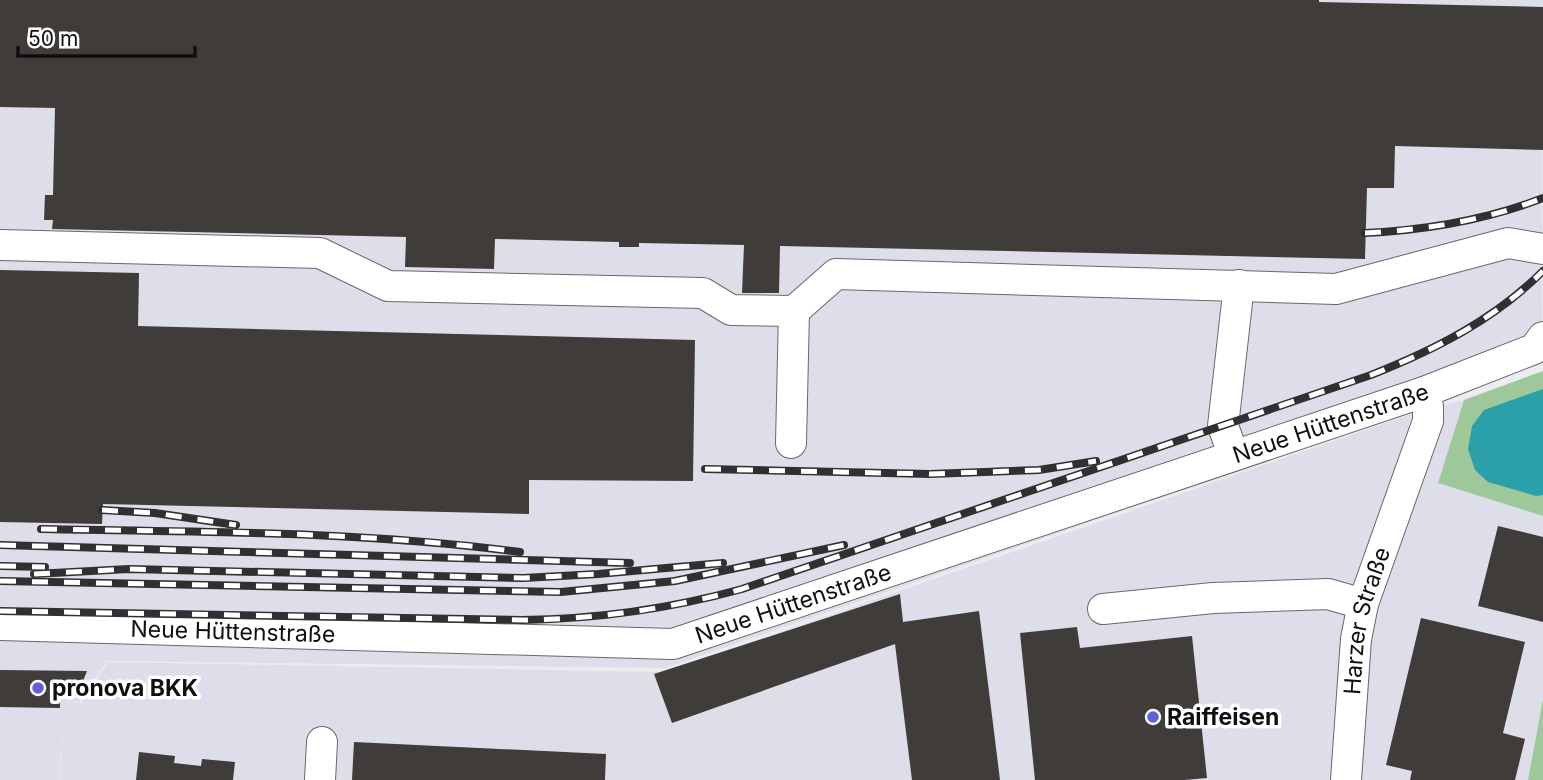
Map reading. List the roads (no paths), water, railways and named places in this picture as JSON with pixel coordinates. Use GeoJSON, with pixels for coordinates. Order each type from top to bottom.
{"type":"FeatureCollection","features":[{"type":"Feature","properties":{"kind":"street"},"geometry":{"type":"LineString","coordinates":[[0,245],[320,253],[388,286],[703,293],[731,310],[794,311],[836,274],[1336,289],[1508,243],[1543,249]]}},
{"type":"Feature","properties":{"kind":"street"},"geometry":{"type":"LineString","coordinates":[[1233,454],[1223,426],[1239,285]]}},
{"type":"Feature","properties":{"kind":"street"},"geometry":{"type":"LineString","coordinates":[[791,443],[794,311]]}},
{"type":"Feature","properties":{"kind":"street","name":"Neue Hüttenstraße"},"geometry":{"type":"LineString","coordinates":[[0,625],[673,644],[1424,392],[1534,349],[1543,337]]}},
{"type":"Feature","properties":{"kind":"street","name":"Harzer Straße"},"geometry":{"type":"LineString","coordinates":[[1346,780],[1356,639],[1363,604],[1428,421],[1424,392]]}},
{"type":"Feature","properties":{"kind":"street"},"geometry":{"type":"LineString","coordinates":[[1103,609],[1213,598],[1328,594],[1363,604]]}},
{"type":"Feature","properties":{"kind":"street"},"geometry":{"type":"LineString","coordinates":[[320,780],[322,742]]}},
{"type":"Feature","properties":{"kind":"water"},"geometry":{"type":"Polygon","coordinates":[[[1543,389],[1543,495],[1536,496],[1488,482],[1475,470],[1468,449],[1472,426],[1484,410],[1543,389]]]}},
{"type":"Feature","properties":{"kind":"railway"},"geometry":{"type":"LineString","coordinates":[[1365,233],[1456,223],[1543,198]]}},
{"type":"Feature","properties":{"kind":"railway"},"geometry":{"type":"LineString","coordinates":[[0,611],[522,620],[578,618],[687,602],[742,589],[1371,375],[1418,355],[1484,319],[1543,271]]}},
{"type":"Feature","properties":{"kind":"railway"},"geometry":{"type":"LineString","coordinates":[[705,469],[930,474],[1039,470],[1096,461]]}},
{"type":"Feature","properties":{"kind":"railway"},"geometry":{"type":"LineString","coordinates":[[102,510],[155,513],[236,525]]}},
{"type":"Feature","properties":{"kind":"railway"},"geometry":{"type":"LineString","coordinates":[[41,529],[341,536],[520,552]]}},
{"type":"Feature","properties":{"kind":"railway"},"geometry":{"type":"LineString","coordinates":[[0,545],[630,563]]}},
{"type":"Feature","properties":{"kind":"railway"},"geometry":{"type":"LineString","coordinates":[[0,581],[561,592],[675,581],[844,545]]}},
{"type":"Feature","properties":{"kind":"railway"},"geometry":{"type":"LineString","coordinates":[[34,574],[129,569],[523,578],[723,563]]}},
{"type":"Feature","properties":{"kind":"railway"},"geometry":{"type":"LineString","coordinates":[[0,566],[45,567]]}},
{"type":"Feature","properties":{"kind":"place","name":"pronova BKK"},"geometry":{"type":"Point","coordinates":[38,688]}},
{"type":"Feature","properties":{"kind":"place","name":"Raiffeisen"},"geometry":{"type":"Point","coordinates":[1153,717]}}]}
